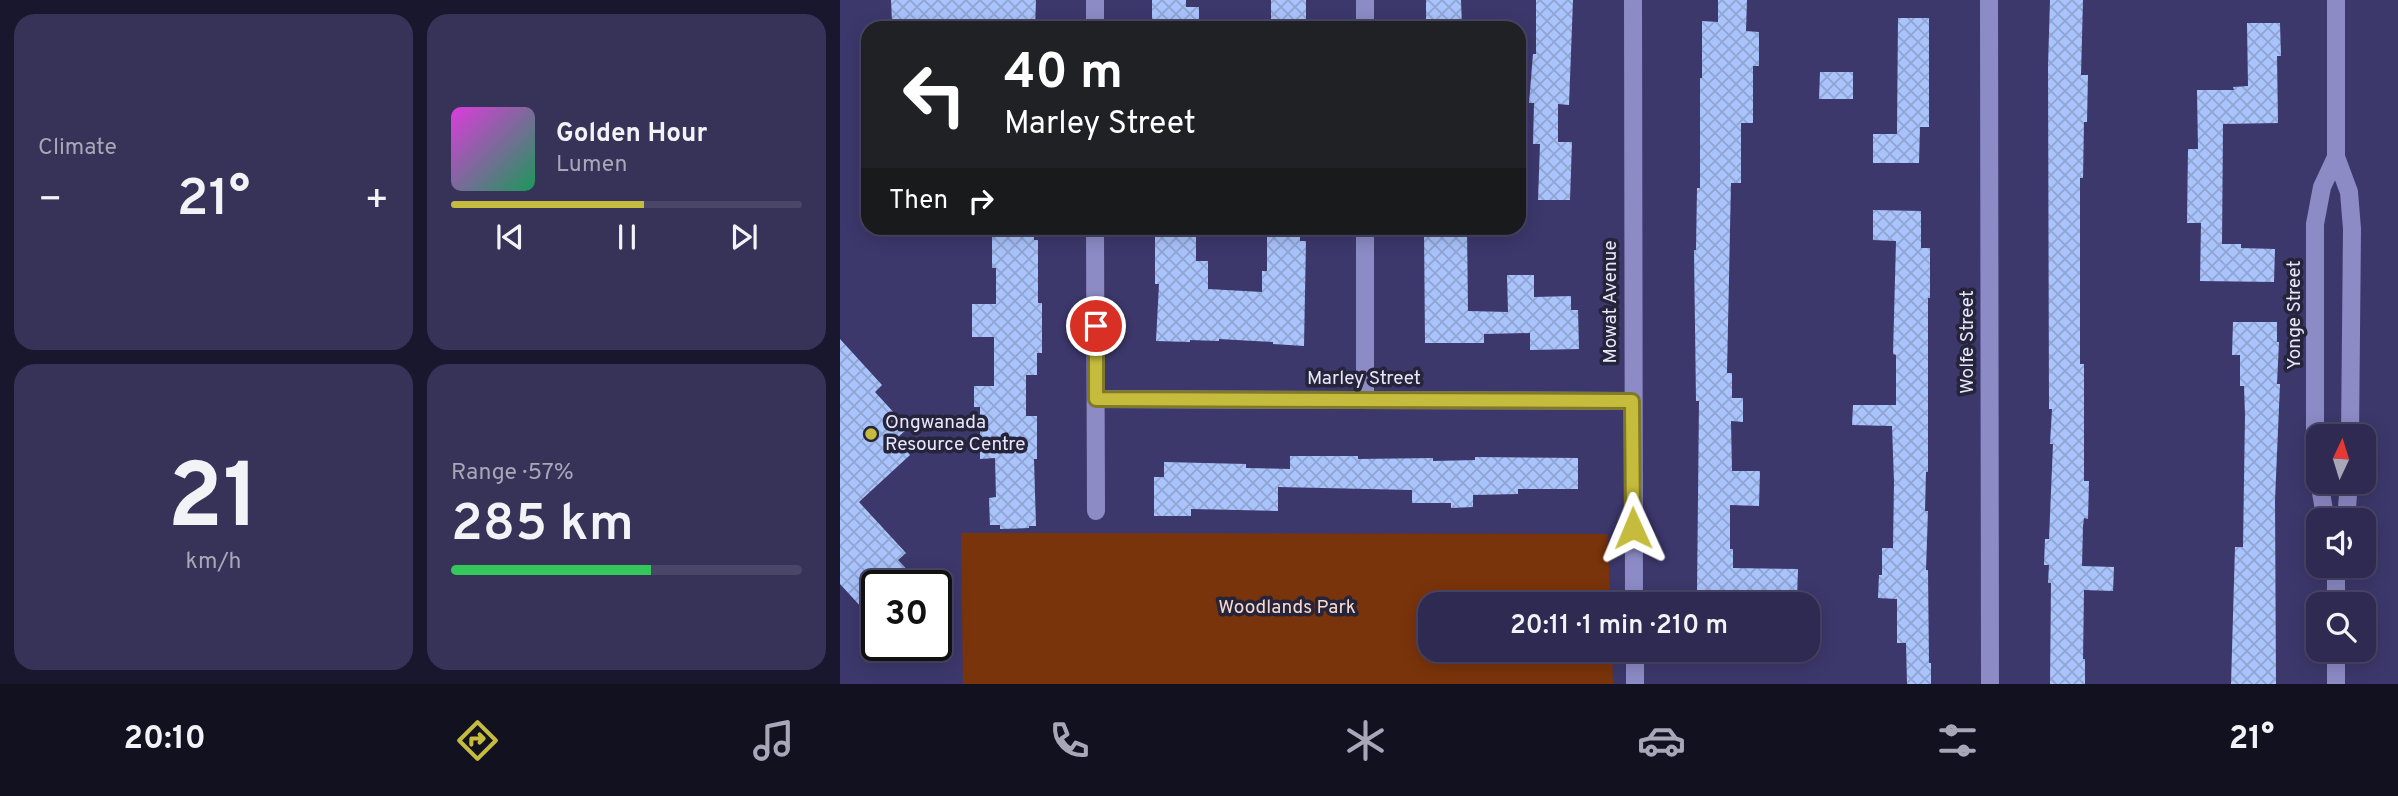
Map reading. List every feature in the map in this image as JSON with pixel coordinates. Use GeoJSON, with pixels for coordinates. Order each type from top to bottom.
{"type":"FeatureCollection","features":[{"type":"Feature","properties":{"kind":"street"},"geometry":{"type":"LineString","coordinates":[[1095,0],[1095,21]]}},
{"type":"Feature","properties":{"kind":"street"},"geometry":{"type":"LineString","coordinates":[[1365,0],[1365,21]]}},
{"type":"Feature","properties":{"kind":"street","name":"Mowat Avenue"},"geometry":{"type":"LineString","coordinates":[[1633,0],[1634,592]]}},
{"type":"Feature","properties":{"kind":"street","name":"Wolfe Street"},"geometry":{"type":"LineString","coordinates":[[1989,0],[1990,684]]}},
{"type":"Feature","properties":{"kind":"street","name":"Yonge Street"},"geometry":{"type":"LineString","coordinates":[[2336,0],[2336,157],[2349,192],[2352,229],[2350,424]]}},
{"type":"Feature","properties":{"kind":"street","name":"Yonge Street"},"geometry":{"type":"LineString","coordinates":[[2315,424],[2315,224],[2322,187],[2336,157]]}},
{"type":"Feature","properties":{"kind":"street"},"geometry":{"type":"LineString","coordinates":[[1096,235],[1096,511]]}},
{"type":"Feature","properties":{"kind":"street"},"geometry":{"type":"LineString","coordinates":[[1365,235],[1365,400]]}},
{"type":"Feature","properties":{"kind":"street","name":"Marley Street"},"geometry":{"type":"LineString","coordinates":[[1096,399],[1632,401]]}},
{"type":"Feature","properties":{"kind":"street"},"geometry":{"type":"LineString","coordinates":[[1635,662],[1635,684]]}},
{"type":"Feature","properties":{"kind":"street"},"geometry":{"type":"LineString","coordinates":[[2336,662],[2336,684]]}},
{"type":"Feature","properties":{"kind":"green space","name":"Woodlands Park"},"geometry":{"type":"Polygon","coordinates":[[[961,533],[1608,534],[1610,592],[1418,592],[1418,662],[1612,662],[1613,684],[963,684],[961,533]]]}},
{"type":"Feature","properties":{"kind":"building"},"geometry":{"type":"Polygon","coordinates":[[[891,0],[1036,0],[1035,21],[892,21],[891,0]]]}},
{"type":"Feature","properties":{"kind":"building"},"geometry":{"type":"Polygon","coordinates":[[[1152,0],[1186,0],[1186,7],[1199,7],[1199,21],[1152,21],[1152,0]]]}},
{"type":"Feature","properties":{"kind":"building"},"geometry":{"type":"Polygon","coordinates":[[[1271,0],[1306,0],[1306,21],[1271,21],[1271,0]]]}},
{"type":"Feature","properties":{"kind":"building"},"geometry":{"type":"Polygon","coordinates":[[[1426,0],[1461,0],[1462,21],[1426,21],[1426,0]]]}},
{"type":"Feature","properties":{"kind":"building"},"geometry":{"type":"Polygon","coordinates":[[[1536,0],[1573,0],[1569,105],[1558,104],[1558,142],[1572,142],[1570,200],[1538,200],[1540,144],[1533,144],[1534,103],[1529,103],[1533,54],[1536,54],[1536,0]]]}},
{"type":"Feature","properties":{"kind":"building"},"geometry":{"type":"Polygon","coordinates":[[[1718,0],[1747,0],[1746,31],[1759,32],[1759,66],[1753,66],[1753,123],[1741,123],[1741,183],[1731,183],[1727,373],[1732,373],[1732,398],[1743,398],[1743,422],[1731,421],[1732,471],[1760,471],[1759,506],[1730,505],[1730,549],[1733,549],[1733,568],[1798,569],[1797,592],[1697,592],[1699,401],[1696,401],[1694,250],[1697,188],[1700,188],[1702,21],[1718,22],[1718,0]]]}},
{"type":"Feature","properties":{"kind":"building"},"geometry":{"type":"Polygon","coordinates":[[[2050,0],[2083,0],[2081,75],[2088,75],[2083,178],[2080,178],[2080,364],[2084,364],[2084,481],[2089,481],[2088,519],[2084,518],[2083,526],[2082,566],[2114,567],[2113,591],[2084,590],[2085,684],[2050,684],[2051,583],[2048,583],[2049,565],[2044,565],[2045,539],[2049,539],[2053,444],[2050,444],[2052,409],[2049,409],[2050,0]]]}},
{"type":"Feature","properties":{"kind":"building"},"geometry":{"type":"Polygon","coordinates":[[[1898,18],[1929,18],[1929,127],[1920,127],[1919,163],[1873,163],[1873,134],[1897,134],[1898,18]]]}},
{"type":"Feature","properties":{"kind":"building"},"geometry":{"type":"Polygon","coordinates":[[[2247,23],[2280,23],[2281,56],[2277,56],[2278,123],[2223,124],[2222,244],[2241,244],[2241,248],[2275,249],[2274,282],[2200,281],[2201,223],[2187,223],[2188,149],[2198,149],[2197,90],[2234,90],[2233,87],[2248,86],[2247,23]]]}},
{"type":"Feature","properties":{"kind":"building"},"geometry":{"type":"Polygon","coordinates":[[[1820,72],[1853,72],[1853,99],[1819,99],[1820,72]]]}},
{"type":"Feature","properties":{"kind":"building"},"geometry":{"type":"Polygon","coordinates":[[[1873,210],[1921,211],[1921,248],[1930,248],[1928,472],[1925,511],[1928,511],[1926,570],[1931,684],[1907,684],[1906,643],[1897,643],[1897,599],[1878,598],[1879,575],[1882,575],[1882,548],[1893,548],[1892,426],[1852,425],[1853,405],[1896,405],[1896,355],[1893,354],[1896,241],[1873,240],[1873,210]]]}},
{"type":"Feature","properties":{"kind":"building"},"geometry":{"type":"Polygon","coordinates":[[[992,235],[1034,235],[1034,240],[1038,240],[1038,303],[1042,303],[1042,353],[1037,353],[1037,375],[1026,375],[1026,416],[1037,416],[1037,459],[1034,459],[1036,526],[1029,528],[1000,529],[1000,525],[990,525],[989,498],[996,497],[995,458],[980,459],[980,407],[974,407],[974,386],[994,386],[994,337],[972,337],[972,304],[996,304],[996,268],[992,268],[992,235]]]}},
{"type":"Feature","properties":{"kind":"building"},"geometry":{"type":"Polygon","coordinates":[[[1155,235],[1196,235],[1196,261],[1208,261],[1208,289],[1262,292],[1262,271],[1267,271],[1267,235],[1300,235],[1300,241],[1306,241],[1304,346],[1219,339],[1156,341],[1159,284],[1155,284],[1155,235]]]}},
{"type":"Feature","properties":{"kind":"building"},"geometry":{"type":"Polygon","coordinates":[[[1424,235],[1467,235],[1468,311],[1508,312],[1507,275],[1534,275],[1534,297],[1571,296],[1571,310],[1578,310],[1579,349],[1530,350],[1530,333],[1484,334],[1484,343],[1425,343],[1424,235]]]}},
{"type":"Feature","properties":{"kind":"building"},"geometry":{"type":"Polygon","coordinates":[[[2233,322],[2277,322],[2277,384],[2280,384],[2275,500],[2276,684],[2231,684],[2235,547],[2243,547],[2245,415],[2244,386],[2240,386],[2240,355],[2232,355],[2233,322]]]}},
{"type":"Feature","properties":{"kind":"building","name":"Ongwanada Resource Centre"},"geometry":{"type":"Polygon","coordinates":[[[840,339],[882,385],[875,392],[908,428],[896,439],[910,455],[859,502],[906,553],[898,560],[907,570],[861,570],[861,607],[840,584],[840,339]]]}},
{"type":"Feature","properties":{"kind":"building"},"geometry":{"type":"Polygon","coordinates":[[[1290,456],[1433,458],[1433,461],[1475,460],[1475,457],[1578,458],[1578,489],[1518,489],[1518,494],[1473,495],[1473,507],[1451,508],[1451,503],[1412,503],[1412,490],[1278,487],[1278,511],[1191,509],[1191,516],[1154,516],[1154,477],[1164,477],[1164,462],[1246,464],[1246,468],[1290,469],[1290,456]]]}},
{"type":"Feature","properties":{"kind":"place","name":"Ongwanada Resource Centre"},"geometry":{"type":"Point","coordinates":[871,434]}},
{"type":"Feature","properties":{"kind":"route"},"geometry":{"type":"LineString","coordinates":[[1096,326],[1096,399],[1632,401],[1633,528]]}}]}
